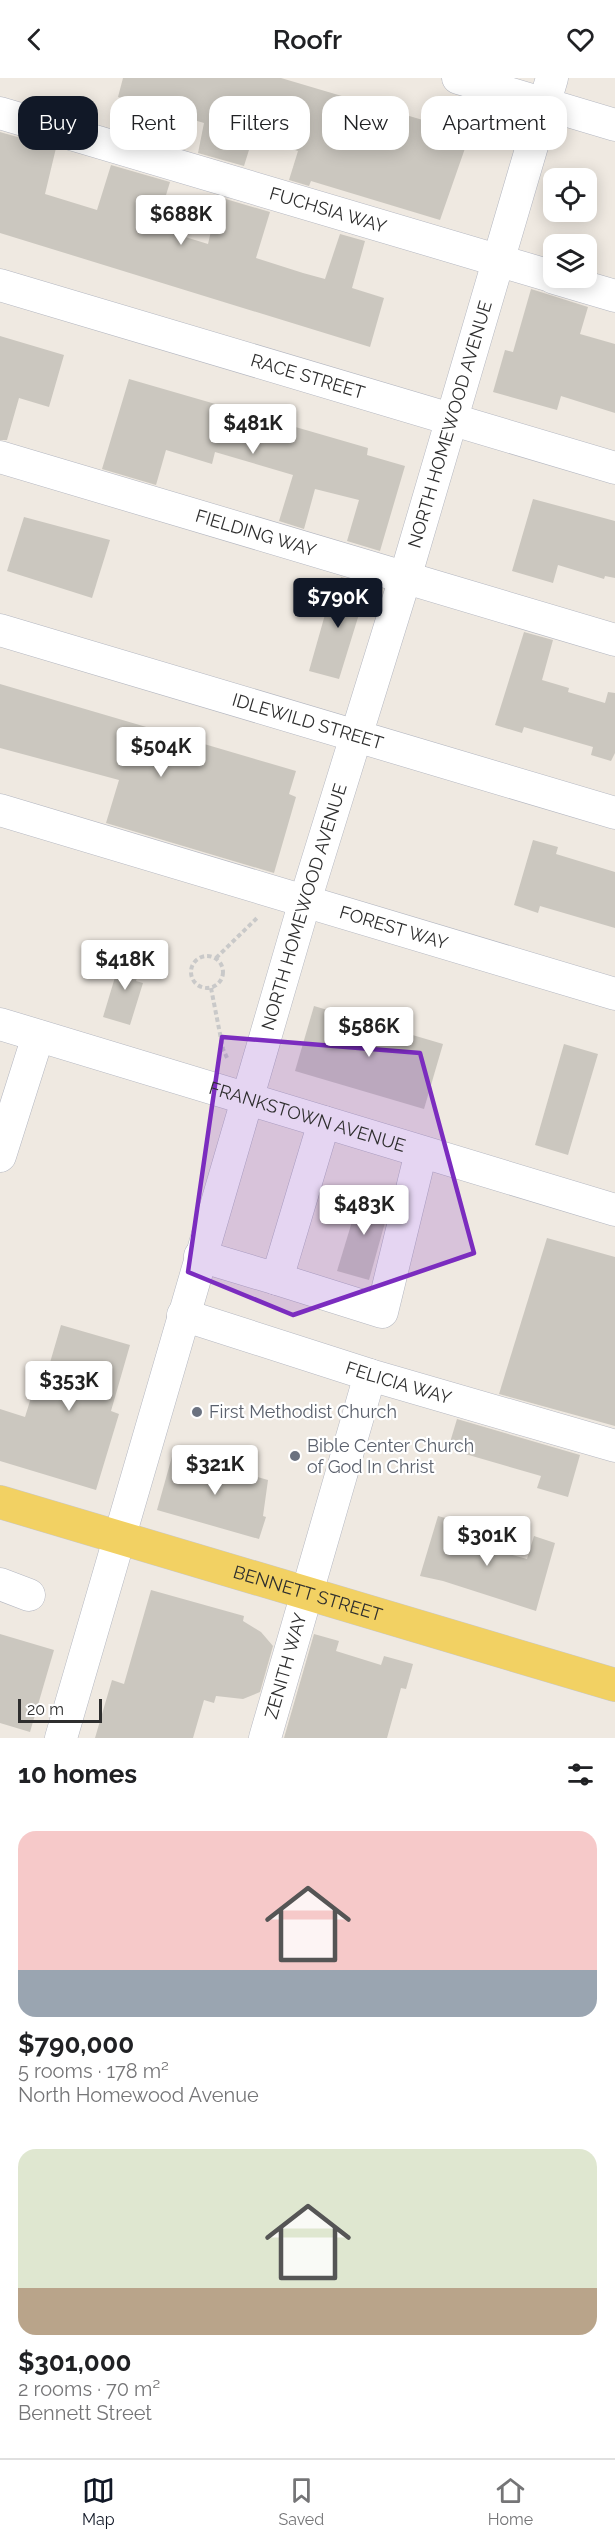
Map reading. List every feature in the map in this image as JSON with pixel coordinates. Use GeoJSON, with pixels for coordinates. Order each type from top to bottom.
{"type":"FeatureCollection","features":[{"type":"Feature","properties":{"kind":"main road","name":"BENNETT STREET"},"geometry":{"type":"LineString","coordinates":[[0,1502],[615,1684]]}},
{"type":"Feature","properties":{"kind":"street"},"geometry":{"type":"LineString","coordinates":[[458,78],[548,91],[615,125]]}},
{"type":"Feature","properties":{"kind":"street","name":"NORTH HOMEWOOD AVENUE"},"geometry":{"type":"LineString","coordinates":[[61,1738],[200,1256],[355,735],[405,578],[496,260],[548,91]]}},
{"type":"Feature","properties":{"kind":"street","name":"FUCHSIA WAY"},"geometry":{"type":"LineString","coordinates":[[0,113],[543,274]]}},
{"type":"Feature","properties":{"kind":"street","name":"RACE STREET"},"geometry":{"type":"LineString","coordinates":[[0,285],[615,468]]}},
{"type":"Feature","properties":{"kind":"street","name":"FUCHSIA WAY"},"geometry":{"type":"LineString","coordinates":[[589,288],[615,296]]}},
{"type":"Feature","properties":{"kind":"street","name":"FIELDING WAY"},"geometry":{"type":"LineString","coordinates":[[0,457],[615,640]]}},
{"type":"Feature","properties":{"kind":"street","name":"IDLEWILD STREET"},"geometry":{"type":"LineString","coordinates":[[0,630],[615,813]]}},
{"type":"Feature","properties":{"kind":"street","name":"FOREST WAY"},"geometry":{"type":"LineString","coordinates":[[0,810],[615,994]]}},
{"type":"Feature","properties":{"kind":"street","name":"FRANKSTOWN AVENUE"},"geometry":{"type":"LineString","coordinates":[[0,1024],[615,1210]]}},
{"type":"Feature","properties":{"kind":"street"},"geometry":{"type":"LineString","coordinates":[[0,1156],[38,1036]]}},
{"type":"Feature","properties":{"kind":"street"},"geometry":{"type":"LineString","coordinates":[[288,1283],[324,1122]]}},
{"type":"Feature","properties":{"kind":"street"},"geometry":{"type":"LineString","coordinates":[[200,1256],[382,1312],[421,1152]]}},
{"type":"Feature","properties":{"kind":"street","name":"FELICIA WAY"},"geometry":{"type":"LineString","coordinates":[[183,1316],[370,1376],[615,1446]]}},
{"type":"Feature","properties":{"kind":"street","name":"ZENITH WAY"},"geometry":{"type":"LineString","coordinates":[[266,1738],[370,1376]]}},
{"type":"Feature","properties":{"kind":"street"},"geometry":{"type":"LineString","coordinates":[[0,1584],[29,1595]]}},
{"type":"Feature","properties":{"kind":"path"},"geometry":{"type":"LineString","coordinates":[[216,958],[223,972],[220,982],[211,988],[196,984],[191,970],[200,958],[216,958],[258,917]]}},
{"type":"Feature","properties":{"kind":"path"},"geometry":{"type":"LineString","coordinates":[[211,988],[223,1049],[229,1062]]}},
{"type":"Feature","properties":{"kind":"highlighted area"},"geometry":{"type":"Polygon","coordinates":[[[222,1037],[420,1053],[474,1253],[293,1315],[188,1272],[222,1037]]]}},
{"type":"Feature","properties":{"kind":"building"},"geometry":{"type":"Polygon","coordinates":[[[123,78],[281,78],[342,96],[322,96],[322,150],[409,150],[409,116],[421,119],[421,150],[464,150],[440,220],[311,181],[309,186],[289,180],[298,151],[295,150],[310,150],[310,96],[209,96],[209,150],[249,150],[244,166],[198,153],[204,123],[197,121],[197,96],[118,96],[123,78]]]}},
{"type":"Feature","properties":{"kind":"building"},"geometry":{"type":"Polygon","coordinates":[[[0,132],[18,137],[18,150],[56,150],[45,194],[97,210],[111,165],[170,182],[156,228],[208,244],[219,197],[270,212],[256,258],[303,273],[325,279],[340,234],[365,241],[352,288],[384,298],[370,347],[0,233],[0,132]]]}},
{"type":"Feature","properties":{"kind":"building"},"geometry":{"type":"Polygon","coordinates":[[[531,289],[588,307],[580,334],[615,344],[615,413],[561,396],[557,410],[493,392],[505,350],[513,352],[531,289]]]}},
{"type":"Feature","properties":{"kind":"building"},"geometry":{"type":"Polygon","coordinates":[[[0,336],[64,355],[49,407],[19,398],[7,440],[0,440],[0,336]]]}},
{"type":"Feature","properties":{"kind":"building"},"geometry":{"type":"Polygon","coordinates":[[[129,379],[368,448],[367,455],[405,466],[380,551],[347,541],[359,500],[315,489],[304,529],[279,521],[293,475],[215,452],[212,464],[166,450],[156,485],[102,469],[129,379]]]}},
{"type":"Feature","properties":{"kind":"building"},"geometry":{"type":"Polygon","coordinates":[[[533,499],[615,521],[615,578],[605,576],[604,579],[558,565],[553,583],[512,571],[533,499]]]}},
{"type":"Feature","properties":{"kind":"building"},"geometry":{"type":"Polygon","coordinates":[[[24,517],[110,540],[92,598],[7,571],[24,517]]]}},
{"type":"Feature","properties":{"kind":"building"},"geometry":{"type":"Polygon","coordinates":[[[341,577],[368,585],[339,679],[309,671],[326,611],[330,612],[341,577]]]}},
{"type":"Feature","properties":{"kind":"building"},"geometry":{"type":"Polygon","coordinates":[[[524,632],[553,640],[542,680],[569,688],[568,692],[605,703],[608,692],[615,693],[615,753],[611,761],[591,755],[593,747],[524,727],[522,733],[495,725],[524,632]]]}},
{"type":"Feature","properties":{"kind":"building"},"geometry":{"type":"Polygon","coordinates":[[[0,684],[296,771],[289,794],[296,797],[274,873],[106,823],[119,780],[0,748],[0,684]]]}},
{"type":"Feature","properties":{"kind":"building"},"geometry":{"type":"Polygon","coordinates":[[[533,840],[558,847],[556,854],[615,872],[615,928],[540,906],[538,913],[514,905],[533,840]]]}},
{"type":"Feature","properties":{"kind":"building"},"geometry":{"type":"Polygon","coordinates":[[[122,954],[143,960],[136,981],[143,983],[130,1025],[103,1017],[122,954]]]}},
{"type":"Feature","properties":{"kind":"building"},"geometry":{"type":"Polygon","coordinates":[[[314,1006],[443,1044],[424,1109],[295,1071],[314,1006]]]}},
{"type":"Feature","properties":{"kind":"building"},"geometry":{"type":"Polygon","coordinates":[[[564,1044],[598,1054],[568,1155],[535,1145],[564,1044]]]}},
{"type":"Feature","properties":{"kind":"building"},"geometry":{"type":"Polygon","coordinates":[[[361,1192],[391,1201],[369,1280],[337,1271],[361,1192]]]}},
{"type":"Feature","properties":{"kind":"building"},"geometry":{"type":"Polygon","coordinates":[[[547,1238],[615,1257],[615,1426],[499,1394],[547,1238]]]}},
{"type":"Feature","properties":{"kind":"building"},"geometry":{"type":"Polygon","coordinates":[[[61,1325],[130,1345],[111,1411],[119,1414],[96,1490],[0,1461],[0,1409],[25,1417],[34,1388],[42,1390],[61,1325]]]}},
{"type":"Feature","properties":{"kind":"building"},"geometry":{"type":"Polygon","coordinates":[[[457,1419],[580,1455],[568,1497],[537,1488],[541,1476],[448,1449],[457,1419]]]}},
{"type":"Feature","properties":{"kind":"building"},"geometry":{"type":"Polygon","coordinates":[[[173,1453],[268,1480],[263,1516],[266,1517],[259,1539],[157,1510],[173,1453]]]}},
{"type":"Feature","properties":{"kind":"building"},"geometry":{"type":"Polygon","coordinates":[[[438,1516],[460,1522],[455,1539],[527,1559],[534,1536],[555,1543],[536,1611],[443,1581],[420,1576],[438,1516]]]}},
{"type":"Feature","properties":{"kind":"building"},"geometry":{"type":"Polygon","coordinates":[[[151,1590],[244,1616],[243,1621],[261,1632],[273,1646],[260,1692],[243,1699],[216,1696],[214,1703],[204,1700],[193,1738],[95,1738],[112,1680],[124,1684],[151,1590]]]}},
{"type":"Feature","properties":{"kind":"building"},"geometry":{"type":"Polygon","coordinates":[[[0,1634],[54,1650],[30,1732],[0,1723],[0,1634]]]}},
{"type":"Feature","properties":{"kind":"building"},"geometry":{"type":"Polygon","coordinates":[[[314,1634],[339,1641],[336,1651],[381,1665],[384,1656],[413,1664],[406,1689],[401,1688],[387,1738],[284,1738],[314,1634]]]}},
{"type":"Feature","properties":{"kind":"place","name":"First Methodist Church"},"geometry":{"type":"Point","coordinates":[197,1412]}},
{"type":"Feature","properties":{"kind":"place","name":"Bible Center Church of God In Christ"},"geometry":{"type":"Point","coordinates":[295,1456]}}]}
